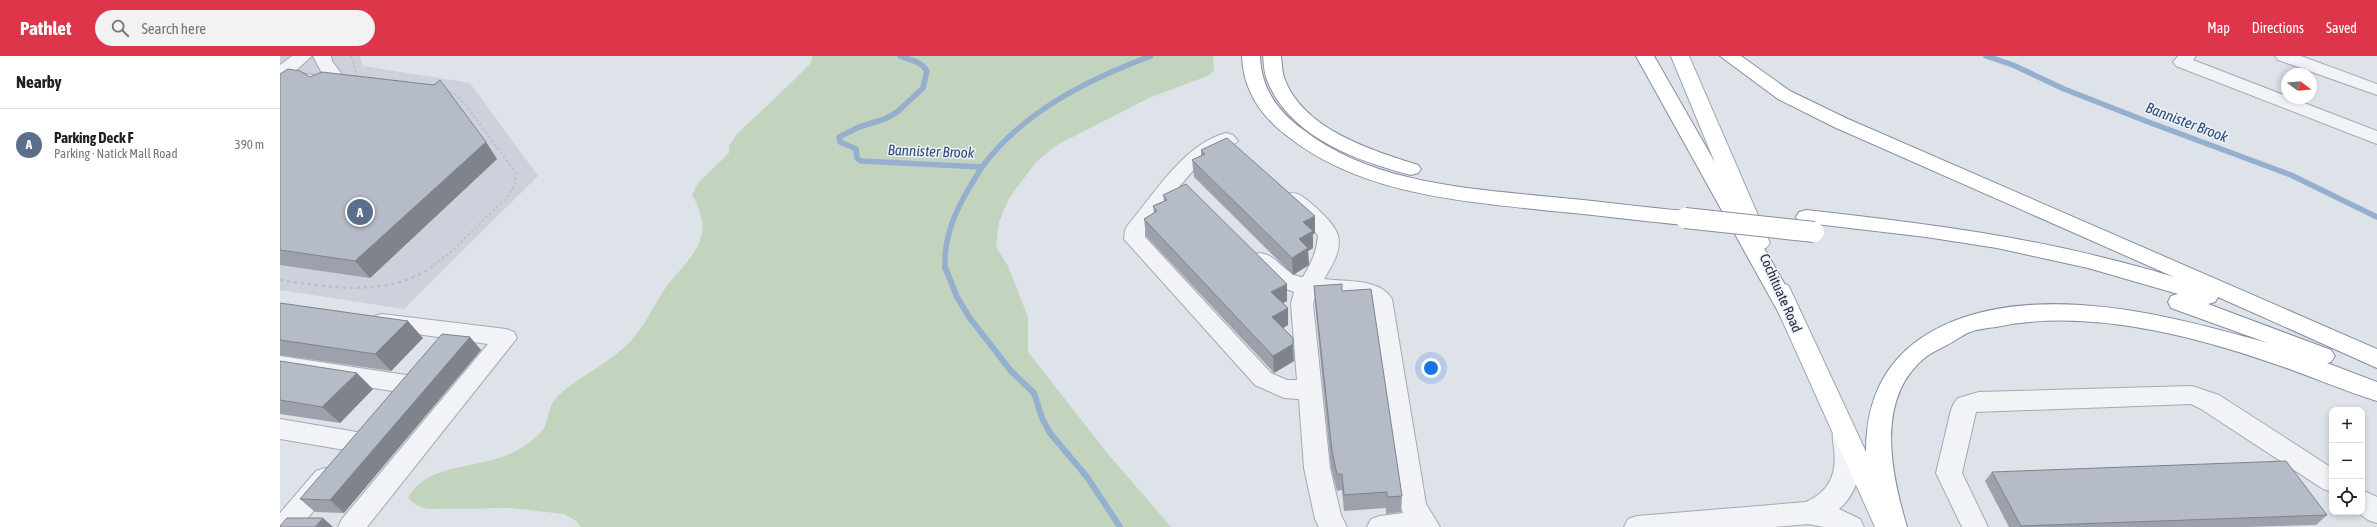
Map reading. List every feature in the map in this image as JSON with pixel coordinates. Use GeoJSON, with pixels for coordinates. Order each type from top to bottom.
{"type":"FeatureCollection","features":[{"type":"Feature","properties":{"kind":"main road"},"geometry":{"type":"LineString","coordinates":[[1251,56],[1256,86],[1264,102],[1277,118],[1294,134],[1315,148],[1361,170],[1409,184],[1462,194],[1682,211],[1810,225],[1959,234],[2070,256],[2198,293],[2301,329],[2377,359]]}},
{"type":"Feature","properties":{"kind":"main road"},"geometry":{"type":"LineString","coordinates":[[1272,56],[1276,82],[1296,111],[1330,137],[1372,157],[1416,170],[1465,180],[1682,211]]}},
{"type":"Feature","properties":{"kind":"main road"},"geometry":{"type":"LineString","coordinates":[[1645,56],[1789,311]]}},
{"type":"Feature","properties":{"kind":"main road","name":"Cochituate Road"},"geometry":{"type":"LineString","coordinates":[[1680,56],[1749,222],[1888,527]]}},
{"type":"Feature","properties":{"kind":"main road"},"geometry":{"type":"LineString","coordinates":[[1729,56],[1784,95],[1840,123],[2061,218],[2377,359]]}},
{"type":"Feature","properties":{"kind":"main road"},"geometry":{"type":"LineString","coordinates":[[1810,225],[1960,249],[2103,280],[2234,321],[2317,354],[2377,381]]}},
{"type":"Feature","properties":{"kind":"main road"},"geometry":{"type":"LineString","coordinates":[[1894,527],[1884,488],[1878,448],[1879,423],[1883,400],[1900,370],[1924,346],[1956,328],[1981,320],[2022,313],[2055,312],[2087,314],[2149,323],[2257,349],[2377,392]]}},
{"type":"Feature","properties":{"kind":"street"},"geometry":{"type":"LineString","coordinates":[[280,75],[303,56]]}},
{"type":"Feature","properties":{"kind":"street"},"geometry":{"type":"LineString","coordinates":[[280,75],[320,81],[325,87],[334,76],[333,72],[324,64],[322,56]]}},
{"type":"Feature","properties":{"kind":"street"},"geometry":{"type":"LineString","coordinates":[[2187,56],[2182,62],[2377,138]]}},
{"type":"Feature","properties":{"kind":"street"},"geometry":{"type":"LineString","coordinates":[[2284,56],[2377,90]]}},
{"type":"Feature","properties":{"kind":"street"},"geometry":{"type":"LineString","coordinates":[[1244,155],[1226,140],[1197,155],[1182,189],[1135,230],[1134,236],[1136,241],[1263,378],[1284,389],[1310,390]]}},
{"type":"Feature","properties":{"kind":"street"},"geometry":{"type":"LineString","coordinates":[[1278,187],[1325,229],[1328,235],[1321,268],[1304,296],[1302,304],[1318,473],[1324,493],[1328,519],[1334,527]]}},
{"type":"Feature","properties":{"kind":"street"},"geometry":{"type":"LineString","coordinates":[[1244,242],[1285,282],[1372,292],[1381,299],[1413,504],[1423,524],[1380,527]]}},
{"type":"Feature","properties":{"kind":"street"},"geometry":{"type":"LineString","coordinates":[[358,318],[422,367]]}},
{"type":"Feature","properties":{"kind":"street"},"geometry":{"type":"LineString","coordinates":[[280,365],[422,367],[506,338],[351,527]]}},
{"type":"Feature","properties":{"kind":"street"},"geometry":{"type":"LineString","coordinates":[[1974,527],[1952,482],[1949,469],[1963,410],[1967,405],[1979,400],[2192,395],[2210,402],[2329,479]]}},
{"type":"Feature","properties":{"kind":"street"},"geometry":{"type":"LineString","coordinates":[[1808,513],[1832,502],[1843,488],[1846,450],[1841,425]]}},
{"type":"Feature","properties":{"kind":"street"},"geometry":{"type":"LineString","coordinates":[[280,429],[352,447],[286,524]]}},
{"type":"Feature","properties":{"kind":"street"},"geometry":{"type":"LineString","coordinates":[[2365,503],[2377,512]]}},
{"type":"Feature","properties":{"kind":"street"},"geometry":{"type":"LineString","coordinates":[[1637,527],[1808,513],[1827,516],[1851,527]]}},
{"type":"Feature","properties":{"kind":"street"},"geometry":{"type":"LineString","coordinates":[[286,524],[330,525]]}},
{"type":"Feature","properties":{"kind":"path"},"geometry":{"type":"LineString","coordinates":[[351,56],[356,74],[361,80]]}},
{"type":"Feature","properties":{"kind":"path"},"geometry":{"type":"LineString","coordinates":[[280,280],[369,289],[404,281],[423,272],[440,261],[508,195],[517,181],[516,173],[463,102],[453,93],[438,89]]}},
{"type":"Feature","properties":{"kind":"shaded area"},"geometry":{"type":"Polygon","coordinates":[[[280,56],[360,56],[363,66],[470,83],[538,176],[404,309],[280,290],[280,56]]]}},
{"type":"Feature","properties":{"kind":"green space"},"geometry":{"type":"Polygon","coordinates":[[[813,56],[1213,56],[1214,70],[1208,76],[1151,97],[1057,145],[1036,162],[1009,198],[999,222],[996,247],[1008,266],[1028,317],[1028,352],[1108,454],[1171,527],[581,527],[576,521],[564,514],[511,508],[427,509],[416,505],[408,498],[417,486],[428,478],[456,468],[502,457],[529,443],[544,427],[551,406],[558,396],[628,344],[642,327],[669,283],[689,260],[700,241],[702,224],[698,208],[692,195],[698,183],[729,153],[729,146],[736,135],[810,64],[813,56]]]}},
{"type":"Feature","properties":{"kind":"building"},"geometry":{"type":"Polygon","coordinates":[[[288,69],[300,71],[310,77],[322,72],[434,85],[440,80],[486,142],[355,261],[280,250],[280,74],[288,69]]]}},
{"type":"Feature","properties":{"kind":"building"},"geometry":{"type":"Polygon","coordinates":[[[1227,138],[1315,216],[1303,222],[1313,231],[1299,239],[1308,248],[1292,258],[1192,160],[1205,154],[1201,150],[1227,138]]]}},
{"type":"Feature","properties":{"kind":"building"},"geometry":{"type":"Polygon","coordinates":[[[1186,184],[1287,284],[1271,292],[1288,308],[1272,317],[1293,338],[1293,344],[1273,356],[1144,219],[1157,211],[1153,206],[1167,200],[1163,195],[1186,184]]]}},
{"type":"Feature","properties":{"kind":"building"},"geometry":{"type":"Polygon","coordinates":[[[1342,284],[1342,291],[1371,289],[1402,496],[1387,497],[1387,492],[1344,495],[1342,474],[1337,474],[1332,451],[1314,286],[1342,284]]]}},
{"type":"Feature","properties":{"kind":"building"},"geometry":{"type":"Polygon","coordinates":[[[280,303],[408,321],[375,354],[280,340],[280,303]]]}},
{"type":"Feature","properties":{"kind":"building"},"geometry":{"type":"Polygon","coordinates":[[[442,334],[470,337],[330,500],[300,499],[442,334]]]}},
{"type":"Feature","properties":{"kind":"building"},"geometry":{"type":"Polygon","coordinates":[[[280,361],[357,373],[322,407],[280,400],[280,361]]]}},
{"type":"Feature","properties":{"kind":"building"},"geometry":{"type":"Polygon","coordinates":[[[2286,461],[2327,515],[2021,526],[1992,472],[2286,461]]]}},
{"type":"Feature","properties":{"kind":"building"},"geometry":{"type":"Polygon","coordinates":[[[287,518],[323,518],[315,527],[280,527],[287,518]]]}},
{"type":"Feature","properties":{"kind":"waterway","name":"Bannister Brook"},"geometry":{"type":"LineString","coordinates":[[900,56],[918,63],[925,68],[927,71],[923,88],[897,112],[885,119],[859,127],[839,137],[840,142],[856,149],[857,158],[861,161],[982,167]]}},
{"type":"Feature","properties":{"kind":"waterway","name":"Bannister Brook"},"geometry":{"type":"LineString","coordinates":[[982,167],[1017,129],[1058,100],[1080,87],[1127,65],[1151,56]]}},
{"type":"Feature","properties":{"kind":"waterway","name":"Bannister Brook"},"geometry":{"type":"LineString","coordinates":[[1986,56],[2013,65],[2064,89],[2151,123],[2291,175],[2377,217]]}},
{"type":"Feature","properties":{"kind":"waterway"},"geometry":{"type":"LineString","coordinates":[[945,267],[947,241],[955,215],[982,167]]}},
{"type":"Feature","properties":{"kind":"waterway"},"geometry":{"type":"LineString","coordinates":[[945,267],[957,297],[969,317],[1011,371],[1034,393],[1042,418],[1050,433],[1087,477],[1120,527]]}},
{"type":"Feature","properties":{"kind":"place","name":"Parking Deck F"},"geometry":{"type":"Point","coordinates":[360,212]}}]}
